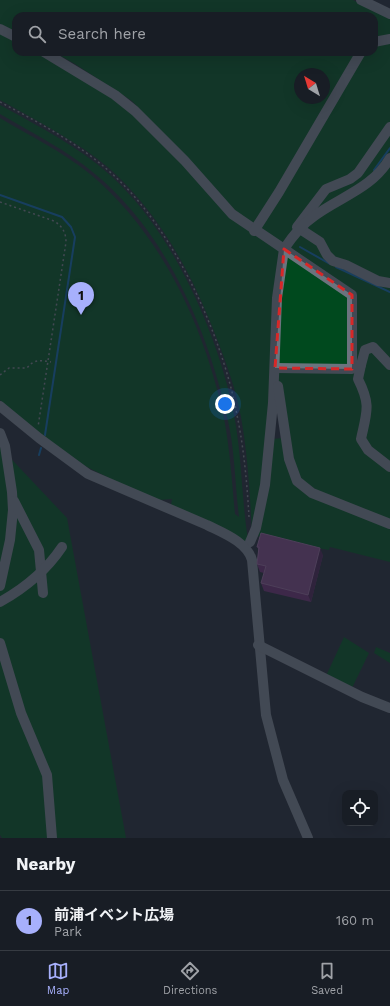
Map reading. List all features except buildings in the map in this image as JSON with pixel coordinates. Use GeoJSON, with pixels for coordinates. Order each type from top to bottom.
{"type":"FeatureCollection","features":[{"type":"Feature","properties":{"kind":"street"},"geometry":{"type":"LineString","coordinates":[[361,0],[390,14]]}},
{"type":"Feature","properties":{"kind":"street"},"geometry":{"type":"LineString","coordinates":[[0,29],[12,36]]}},
{"type":"Feature","properties":{"kind":"street"},"geometry":{"type":"LineString","coordinates":[[378,41],[390,39]]}},
{"type":"Feature","properties":{"kind":"street"},"geometry":{"type":"LineString","coordinates":[[51,56],[115,95],[135,111],[185,160],[232,214],[254,231],[284,249],[352,295],[358,379],[366,395],[368,407],[361,439],[368,450],[390,468]]}},
{"type":"Feature","properties":{"kind":"street"},"geometry":{"type":"LineString","coordinates":[[254,231],[279,192],[359,56]]}},
{"type":"Feature","properties":{"kind":"street"},"geometry":{"type":"LineString","coordinates":[[390,127],[358,173],[350,179],[326,189],[319,195],[297,227],[320,242],[327,255],[333,261],[346,265],[378,281],[390,282]]}},
{"type":"Feature","properties":{"kind":"street"},"geometry":{"type":"LineString","coordinates":[[249,546],[256,528],[262,502],[270,439],[275,368],[277,298],[284,249],[313,216],[366,185],[386,164]]}},
{"type":"Feature","properties":{"kind":"street"},"geometry":{"type":"LineString","coordinates":[[357,367],[368,347],[373,347],[390,365]]}},
{"type":"Feature","properties":{"kind":"street"},"geometry":{"type":"LineString","coordinates":[[275,368],[357,367]]}},
{"type":"Feature","properties":{"kind":"street"},"geometry":{"type":"LineString","coordinates":[[275,368],[291,467],[298,481],[306,489],[320,497],[390,524]]}},
{"type":"Feature","properties":{"kind":"street"},"geometry":{"type":"LineString","coordinates":[[0,406],[36,436],[88,474],[249,546]]}},
{"type":"Feature","properties":{"kind":"street"},"geometry":{"type":"LineString","coordinates":[[0,433],[5,446],[12,497],[10,540],[0,586]]}},
{"type":"Feature","properties":{"kind":"street"},"geometry":{"type":"LineString","coordinates":[[270,439],[282,436],[287,438]]}},
{"type":"Feature","properties":{"kind":"street"},"geometry":{"type":"LineString","coordinates":[[12,497],[37,544],[42,572],[43,593]]}},
{"type":"Feature","properties":{"kind":"street"},"geometry":{"type":"LineString","coordinates":[[250,525],[249,546],[252,560],[258,645],[266,715],[283,780],[308,838]]}},
{"type":"Feature","properties":{"kind":"street"},"geometry":{"type":"LineString","coordinates":[[0,602],[22,588],[42,572],[62,547]]}},
{"type":"Feature","properties":{"kind":"street"},"geometry":{"type":"LineString","coordinates":[[0,643],[21,713],[47,775],[52,838]]}},
{"type":"Feature","properties":{"kind":"street"},"geometry":{"type":"LineString","coordinates":[[258,645],[362,698],[390,708]]}},
{"type":"Feature","properties":{"kind":"path"},"geometry":{"type":"LineString","coordinates":[[0,102],[77,147],[110,172],[139,202],[170,245],[198,295],[232,390],[243,446],[250,525]]}},
{"type":"Feature","properties":{"kind":"path"},"geometry":{"type":"LineString","coordinates":[[0,202],[54,221],[59,224],[66,234],[36,436]]}},
{"type":"Feature","properties":{"kind":"path"},"geometry":{"type":"LineString","coordinates":[[0,375],[9,368],[27,368],[31,363],[37,360],[51,362]]}},
{"type":"Feature","properties":{"kind":"highlighted area"},"geometry":{"type":"Polygon","coordinates":[[[284,249],[352,295],[352,369],[275,368],[284,249]]]}},
{"type":"Feature","properties":{"kind":"green space"},"geometry":{"type":"Polygon","coordinates":[[[0,0],[353,0],[378,12],[12,12],[12,30],[0,24],[0,0]]]}},
{"type":"Feature","properties":{"kind":"green space"},"geometry":{"type":"Polygon","coordinates":[[[378,12],[390,18],[390,36],[378,38],[378,12]]]}},
{"type":"Feature","properties":{"kind":"green space"},"geometry":{"type":"Polygon","coordinates":[[[0,31],[12,37],[12,56],[47,56],[132,110],[220,205],[280,249],[266,460],[252,534],[245,446],[237,397],[208,315],[174,248],[145,206],[110,169],[70,140],[0,100],[0,31]]]}},
{"type":"Feature","properties":{"kind":"green space"},"geometry":{"type":"Polygon","coordinates":[[[390,40],[390,522],[313,492],[294,471],[276,373],[354,371],[354,300],[258,230],[361,56],[378,56],[378,43],[390,40]]]}},
{"type":"Feature","properties":{"kind":"green space"},"geometry":{"type":"Polygon","coordinates":[[[61,56],[354,56],[330,97],[330,68],[294,68],[294,104],[326,104],[255,226],[241,218],[132,101],[61,56]]]}},
{"type":"Feature","properties":{"kind":"green space"},"geometry":{"type":"Polygon","coordinates":[[[0,105],[71,146],[110,175],[133,199],[155,226],[174,257],[192,290],[207,324],[229,393],[240,454],[244,512],[248,540],[245,542],[171,505],[172,499],[159,500],[141,494],[85,466],[34,429],[0,400],[0,118],[58,151],[90,174],[116,198],[139,225],[159,254],[177,285],[192,317],[216,384],[226,430],[235,514],[239,517],[232,445],[220,387],[196,319],[181,286],[163,254],[143,225],[120,198],[95,174],[61,149],[0,114],[0,105]]]}},
{"type":"Feature","properties":{"kind":"green space"},"geometry":{"type":"Polygon","coordinates":[[[285,254],[348,293],[350,366],[276,366],[285,254]]]}},
{"type":"Feature","properties":{"kind":"green space"},"geometry":{"type":"Polygon","coordinates":[[[282,438],[295,481],[390,527],[390,562],[330,547],[329,550],[262,538],[256,535],[273,439],[282,438]]]}},
{"type":"Feature","properties":{"kind":"green space"},"geometry":{"type":"Polygon","coordinates":[[[0,447],[67,518],[126,838],[2,838],[0,835],[0,447]]]}},
{"type":"Feature","properties":{"kind":"green space"},"geometry":{"type":"Polygon","coordinates":[[[344,637],[369,653],[352,688],[326,676],[344,637]]]}},
{"type":"Feature","properties":{"kind":"green space"},"geometry":{"type":"Polygon","coordinates":[[[376,647],[390,653],[390,663],[374,653],[376,647]]]}},
{"type":"Feature","properties":{"kind":"waterway"},"geometry":{"type":"LineString","coordinates":[[374,170],[390,148]]}},
{"type":"Feature","properties":{"kind":"waterway"},"geometry":{"type":"LineString","coordinates":[[0,195],[62,217],[71,227],[75,237],[45,435]]}},
{"type":"Feature","properties":{"kind":"waterway"},"geometry":{"type":"LineString","coordinates":[[300,247],[330,264]]}},
{"type":"Feature","properties":{"kind":"waterway"},"geometry":{"type":"LineString","coordinates":[[336,267],[390,292]]}},
{"type":"Feature","properties":{"kind":"waterway"},"geometry":{"type":"LineString","coordinates":[[39,455],[41,448]]}},
{"type":"Feature","properties":{"kind":"place","name":"前浦イベント広場"},"geometry":{"type":"Point","coordinates":[81,315]}}]}
